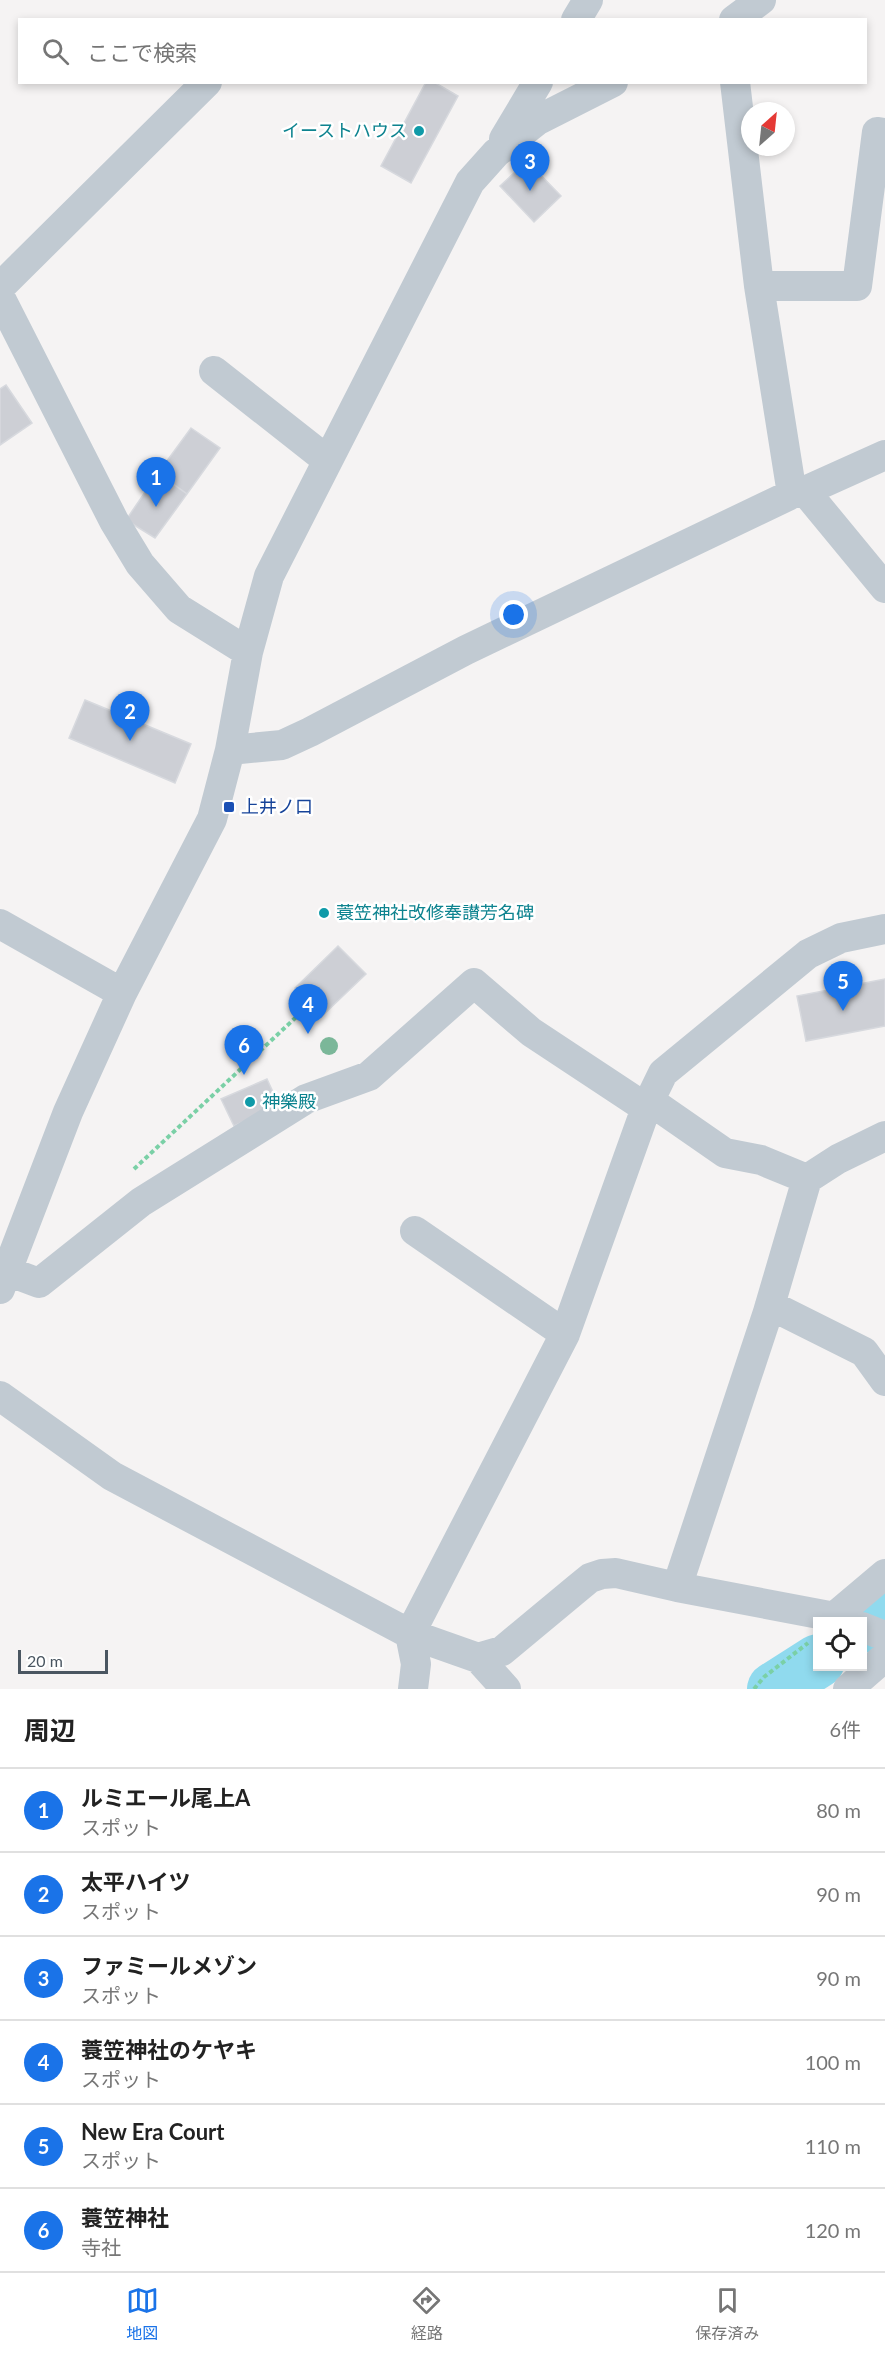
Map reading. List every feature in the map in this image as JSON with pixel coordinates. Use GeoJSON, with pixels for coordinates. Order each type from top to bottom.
{"type":"FeatureCollection","features":[{"type":"Feature","properties":{"kind":"street"},"geometry":{"type":"LineString","coordinates":[[577,18],[588,0]]}},
{"type":"Feature","properties":{"kind":"street"},"geometry":{"type":"LineString","coordinates":[[737,18],[761,0]]}},
{"type":"Feature","properties":{"kind":"street"},"geometry":{"type":"LineString","coordinates":[[0,287],[205,84]]}},
{"type":"Feature","properties":{"kind":"street"},"geometry":{"type":"LineString","coordinates":[[496,153],[537,84]]}},
{"type":"Feature","properties":{"kind":"street"},"geometry":{"type":"LineString","coordinates":[[609,84],[538,120],[496,153],[470,182],[327,460],[269,576],[248,652],[230,750],[212,819],[122,993],[68,1112],[4,1280],[39,1283],[141,1202],[306,1099],[369,1077],[474,983],[531,1032],[725,1153],[761,1160],[807,1179]]}},
{"type":"Feature","properties":{"kind":"street"},"geometry":{"type":"LineString","coordinates":[[735,84],[759,286],[798,493],[885,588]]}},
{"type":"Feature","properties":{"kind":"street"},"geometry":{"type":"LineString","coordinates":[[759,286],[857,286],[877,132],[885,133]]}},
{"type":"Feature","properties":{"kind":"street"},"geometry":{"type":"LineString","coordinates":[[0,297],[114,521],[140,564],[179,609],[248,652]]}},
{"type":"Feature","properties":{"kind":"street"},"geometry":{"type":"LineString","coordinates":[[214,371],[327,460]]}},
{"type":"Feature","properties":{"kind":"street"},"geometry":{"type":"LineString","coordinates":[[230,750],[282,745],[466,650],[798,493],[885,455]]}},
{"type":"Feature","properties":{"kind":"street"},"geometry":{"type":"LineString","coordinates":[[0,924],[122,993]]}},
{"type":"Feature","properties":{"kind":"street"},"geometry":{"type":"LineString","coordinates":[[413,1689],[416,1664],[410,1634],[565,1334],[648,1104],[663,1073],[808,954],[841,938],[885,929]]}},
{"type":"Feature","properties":{"kind":"street"},"geometry":{"type":"LineString","coordinates":[[677,1587],[770,1305],[807,1179],[838,1159],[885,1136]]}},
{"type":"Feature","properties":{"kind":"street"},"geometry":{"type":"LineString","coordinates":[[415,1231],[565,1334]]}},
{"type":"Feature","properties":{"kind":"street"},"geometry":{"type":"LineString","coordinates":[[770,1305],[864,1352],[885,1381]]}},
{"type":"Feature","properties":{"kind":"street"},"geometry":{"type":"LineString","coordinates":[[0,1396],[112,1476],[410,1634],[478,1658],[506,1689]]}},
{"type":"Feature","properties":{"kind":"street"},"geometry":{"type":"LineString","coordinates":[[478,1658],[502,1651],[579,1587],[596,1576],[616,1573],[827,1617]]}},
{"type":"Feature","properties":{"kind":"street"},"geometry":{"type":"LineString","coordinates":[[850,1617],[885,1574]]}},
{"type":"Feature","properties":{"kind":"street"},"geometry":{"type":"LineString","coordinates":[[867,1629],[885,1636]]}},
{"type":"Feature","properties":{"kind":"street"},"geometry":{"type":"LineString","coordinates":[[848,1689],[885,1657]]}},
{"type":"Feature","properties":{"kind":"path"},"geometry":{"type":"LineString","coordinates":[[130,1172],[308,1006]]}},
{"type":"Feature","properties":{"kind":"path"},"geometry":{"type":"LineString","coordinates":[[754,1689],[764,1677],[809,1642]]}},
{"type":"Feature","properties":{"kind":"building","name":"イーストハウス"},"geometry":{"type":"Polygon","coordinates":[[[425,84],[437,84],[458,96],[411,183],[381,166],[425,84]]]}},
{"type":"Feature","properties":{"kind":"building"},"geometry":{"type":"Polygon","coordinates":[[[527,161],[561,196],[534,222],[500,186],[527,161]]]}},
{"type":"Feature","properties":{"kind":"building"},"geometry":{"type":"Polygon","coordinates":[[[6,385],[32,423],[0,445],[0,389],[6,385]]]}},
{"type":"Feature","properties":{"kind":"building"},"geometry":{"type":"Polygon","coordinates":[[[191,428],[220,448],[187,494],[158,473],[191,428]]]}},
{"type":"Feature","properties":{"kind":"building"},"geometry":{"type":"Polygon","coordinates":[[[158,473],[187,494],[155,538],[126,520],[158,473]]]}},
{"type":"Feature","properties":{"kind":"building"},"geometry":{"type":"Polygon","coordinates":[[[85,700],[191,744],[175,783],[69,738],[85,700]]]}},
{"type":"Feature","properties":{"kind":"building"},"geometry":{"type":"Polygon","coordinates":[[[338,946],[366,974],[322,1016],[295,988],[338,946]]]}},
{"type":"Feature","properties":{"kind":"building"},"geometry":{"type":"Polygon","coordinates":[[[885,979],[885,1026],[806,1041],[797,996],[885,979]]]}},
{"type":"Feature","properties":{"kind":"building","name":"神樂殿"},"geometry":{"type":"Polygon","coordinates":[[[267,1079],[279,1105],[234,1126],[221,1099],[267,1079]]]}},
{"type":"Feature","properties":{"kind":"waterway"},"geometry":{"type":"LineString","coordinates":[[867,1622],[885,1609]]}},
{"type":"Feature","properties":{"kind":"waterway"},"geometry":{"type":"LineString","coordinates":[[774,1689],[813,1664]]}},
{"type":"Feature","properties":{"kind":"place","name":"イーストハウス"},"geometry":{"type":"Point","coordinates":[419,131]}},
{"type":"Feature","properties":{"kind":"place","name":"ファミールメゾン"},"geometry":{"type":"Point","coordinates":[530,191]}},
{"type":"Feature","properties":{"kind":"place","name":"ルミエール尾上A"},"geometry":{"type":"Point","coordinates":[156,507]}},
{"type":"Feature","properties":{"kind":"place","name":"太平ハイツ"},"geometry":{"type":"Point","coordinates":[130,741]}},
{"type":"Feature","properties":{"kind":"place","name":"上井ノ口"},"geometry":{"type":"Point","coordinates":[229,807]}},
{"type":"Feature","properties":{"kind":"place","name":"蓑笠神社改修奉讃芳名碑"},"geometry":{"type":"Point","coordinates":[324,913]}},
{"type":"Feature","properties":{"kind":"place","name":"New Era Court"},"geometry":{"type":"Point","coordinates":[843,1011]}},
{"type":"Feature","properties":{"kind":"place","name":"蓑笠神社のケヤキ"},"geometry":{"type":"Point","coordinates":[308,1034]}},
{"type":"Feature","properties":{"kind":"place","name":"蓑笠神社"},"geometry":{"type":"Point","coordinates":[244,1075]}},
{"type":"Feature","properties":{"kind":"place","name":"神樂殿"},"geometry":{"type":"Point","coordinates":[250,1102]}}]}
